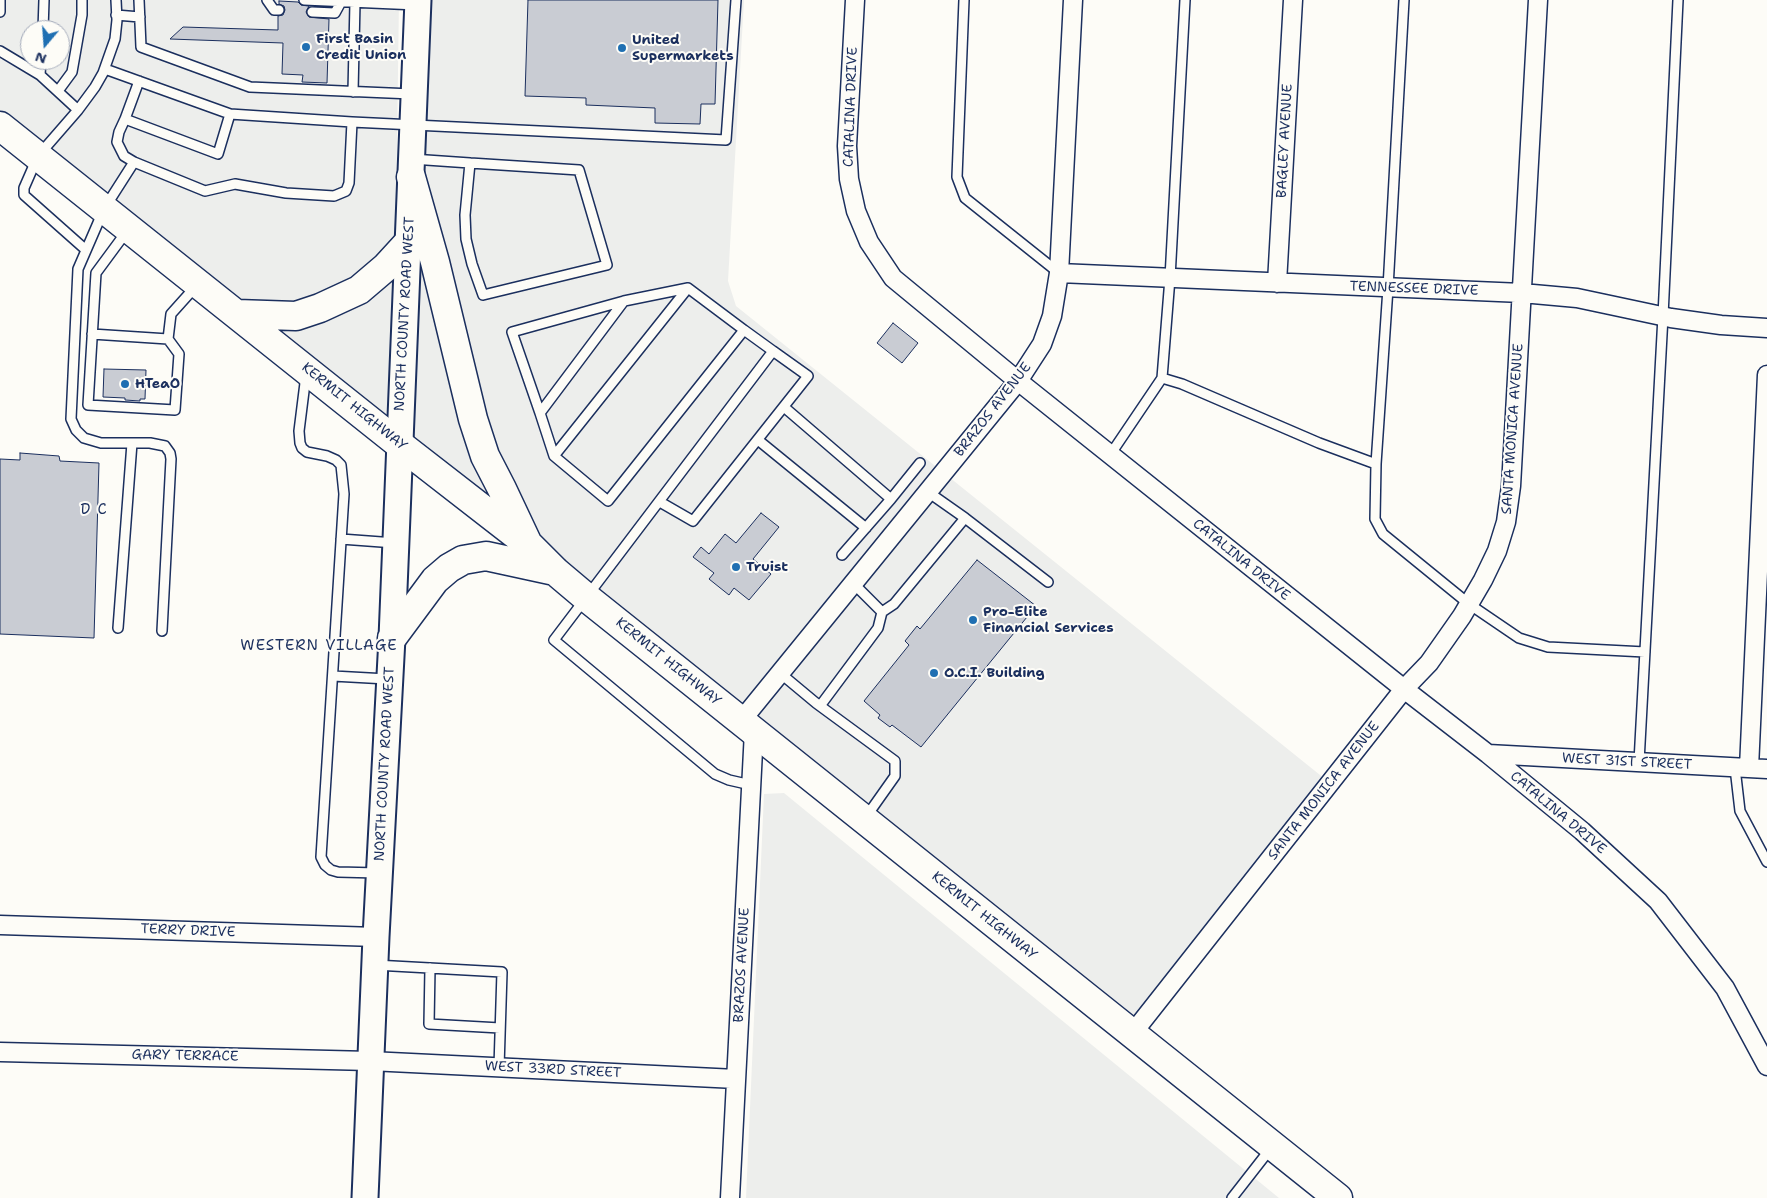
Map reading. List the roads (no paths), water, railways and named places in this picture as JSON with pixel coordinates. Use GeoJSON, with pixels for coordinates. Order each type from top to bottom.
{"type":"FeatureCollection","features":[{"type":"Feature","properties":{"kind":"main road","name":"NORTH COUNTY ROAD WEST"},"geometry":{"type":"LineString","coordinates":[[364,1198],[392,638],[418,3]]}},
{"type":"Feature","properties":{"kind":"main road","name":"KERMIT HIGHWAY"},"geometry":{"type":"LineString","coordinates":[[1,128],[528,545],[587,598],[1338,1198]]}},
{"type":"Feature","properties":{"kind":"main road"},"geometry":{"type":"LineString","coordinates":[[411,168],[473,419],[485,456],[528,545]]}},
{"type":"Feature","properties":{"kind":"main road"},"geometry":{"type":"LineString","coordinates":[[237,314],[296,316],[320,308],[360,290],[386,267],[408,243]]}},
{"type":"Feature","properties":{"kind":"main road"},"geometry":{"type":"LineString","coordinates":[[392,638],[435,580],[449,568],[463,560],[486,556],[555,571]]}},
{"type":"Feature","properties":{"kind":"street","name":"CATALINA DRIVE"},"geometry":{"type":"LineString","coordinates":[[855,0],[848,146],[849,179],[856,212],[869,242],[893,278],[1110,455],[1488,754],[1582,831],[1658,901],[1725,988],[1767,1066]]}},
{"type":"Feature","properties":{"kind":"street","name":"BRAZOS AVENUE"},"geometry":{"type":"LineString","coordinates":[[730,1198],[751,786],[748,726],[780,673],[1018,381],[1042,344],[1052,316],[1059,273],[1073,0]]}},
{"type":"Feature","properties":{"kind":"street","name":"BAGLEY AVENUE"},"geometry":{"type":"LineString","coordinates":[[1277,283],[1293,0]]}},
{"type":"Feature","properties":{"kind":"street","name":"SANTA MONICA AVENUE"},"geometry":{"type":"LineString","coordinates":[[1132,1034],[1404,689],[1429,663],[1469,604],[1497,551],[1506,522],[1511,486],[1538,0]]}},
{"type":"Feature","properties":{"kind":"street","name":"TENNESSEE DRIVE"},"geometry":{"type":"LineString","coordinates":[[1059,273],[1522,293],[1577,298],[1663,316],[1721,325],[1767,328]]}},
{"type":"Feature","properties":{"kind":"street"},"geometry":{"type":"LineString","coordinates":[[1742,768],[1757,660],[1763,546],[1767,374]]}},
{"type":"Feature","properties":{"kind":"street","name":"WEST 31ST STREET"},"geometry":{"type":"LineString","coordinates":[[1488,754],[1767,769]]}},
{"type":"Feature","properties":{"kind":"street","name":"TERRY DRIVE"},"geometry":{"type":"LineString","coordinates":[[0,925],[376,937]]}},
{"type":"Feature","properties":{"kind":"street","name":"GARY TERRACE"},"geometry":{"type":"LineString","coordinates":[[0,1052],[370,1061]]}},
{"type":"Feature","properties":{"kind":"street","name":"WEST 33RD STREET"},"geometry":{"type":"LineString","coordinates":[[370,1061],[736,1079]]}},
{"type":"Feature","properties":{"kind":"lane"},"geometry":{"type":"LineString","coordinates":[[0,0],[0,12]]}},
{"type":"Feature","properties":{"kind":"lane"},"geometry":{"type":"LineString","coordinates":[[43,20],[44,0]]}},
{"type":"Feature","properties":{"kind":"lane"},"geometry":{"type":"LineString","coordinates":[[58,91],[72,72],[82,15],[82,0]]}},
{"type":"Feature","properties":{"kind":"lane"},"geometry":{"type":"LineString","coordinates":[[86,250],[24,195],[24,188],[38,156],[96,87],[105,69],[115,39],[116,0]]}},
{"type":"Feature","properties":{"kind":"lane"},"geometry":{"type":"LineString","coordinates":[[139,0],[141,47],[250,87],[414,94]]}},
{"type":"Feature","properties":{"kind":"lane"},"geometry":{"type":"LineString","coordinates":[[267,0],[274,10],[279,10]]}},
{"type":"Feature","properties":{"kind":"lane"},"geometry":{"type":"LineString","coordinates":[[304,0],[418,3]]}},
{"type":"Feature","properties":{"kind":"lane"},"geometry":{"type":"LineString","coordinates":[[105,69],[230,114],[352,122],[726,140],[736,0]]}},
{"type":"Feature","properties":{"kind":"lane"},"geometry":{"type":"LineString","coordinates":[[964,0],[957,176],[965,198],[1059,273]]}},
{"type":"Feature","properties":{"kind":"lane"},"geometry":{"type":"LineString","coordinates":[[1110,455],[1162,378],[1170,278],[1185,0]]}},
{"type":"Feature","properties":{"kind":"lane"},"geometry":{"type":"LineString","coordinates":[[1404,0],[1376,464],[1375,519],[1383,534],[1469,604],[1519,638],[1548,647],[1645,652]]}},
{"type":"Feature","properties":{"kind":"lane"},"geometry":{"type":"LineString","coordinates":[[1639,762],[1678,0]]}},
{"type":"Feature","properties":{"kind":"lane"},"geometry":{"type":"LineString","coordinates":[[312,12],[335,13],[341,2]]}},
{"type":"Feature","properties":{"kind":"lane"},"geometry":{"type":"LineString","coordinates":[[353,92],[355,2]]}},
{"type":"Feature","properties":{"kind":"lane"},"geometry":{"type":"LineString","coordinates":[[116,16],[140,17]]}},
{"type":"Feature","properties":{"kind":"lane"},"geometry":{"type":"LineString","coordinates":[[0,51],[40,75],[78,110]]}},
{"type":"Feature","properties":{"kind":"lane"},"geometry":{"type":"LineString","coordinates":[[40,70],[40,75]]}},
{"type":"Feature","properties":{"kind":"lane"},"geometry":{"type":"LineString","coordinates":[[139,81],[119,132],[117,142],[124,156],[134,162],[205,191],[236,184],[286,193],[334,196],[346,191],[349,184],[352,122]]}},
{"type":"Feature","properties":{"kind":"lane"},"geometry":{"type":"LineString","coordinates":[[125,119],[218,154],[230,114]]}},
{"type":"Feature","properties":{"kind":"lane"},"geometry":{"type":"LineString","coordinates":[[134,162],[104,209],[78,269],[71,420],[76,430],[84,438],[101,443],[150,443],[165,446],[170,453],[162,631]]}},
{"type":"Feature","properties":{"kind":"lane"},"geometry":{"type":"LineString","coordinates":[[411,168],[470,163],[579,170],[607,266],[483,295],[472,264],[466,239],[465,215],[470,163]]}},
{"type":"Feature","properties":{"kind":"lane"},"geometry":{"type":"LineString","coordinates":[[129,228],[96,273],[88,405],[175,410],[179,354],[168,339],[171,314],[198,283]]}},
{"type":"Feature","properties":{"kind":"lane"},"geometry":{"type":"LineString","coordinates":[[554,456],[688,288]]}},
{"type":"Feature","properties":{"kind":"lane"},"geometry":{"type":"LineString","coordinates":[[660,502],[693,521],[808,376],[688,288],[624,301],[512,332],[554,456],[608,501],[744,330]]}},
{"type":"Feature","properties":{"kind":"lane"},"geometry":{"type":"LineString","coordinates":[[540,414],[624,301]]}},
{"type":"Feature","properties":{"kind":"lane"},"geometry":{"type":"LineString","coordinates":[[92,334],[168,339]]}},
{"type":"Feature","properties":{"kind":"lane"},"geometry":{"type":"LineString","coordinates":[[751,786],[715,774],[554,640],[773,351]]}},
{"type":"Feature","properties":{"kind":"lane"},"geometry":{"type":"LineString","coordinates":[[307,369],[299,431],[300,443],[307,452],[327,456],[336,460],[341,465],[344,494],[321,857],[325,865],[331,870],[338,872],[379,873]]}},
{"type":"Feature","properties":{"kind":"lane"},"geometry":{"type":"LineString","coordinates":[[1162,378],[1182,384],[1319,443],[1376,464]]}},
{"type":"Feature","properties":{"kind":"lane"},"geometry":{"type":"LineString","coordinates":[[784,407],[891,499]]}},
{"type":"Feature","properties":{"kind":"lane"},"geometry":{"type":"LineString","coordinates":[[758,440],[866,528]]}},
{"type":"Feature","properties":{"kind":"lane"},"geometry":{"type":"LineString","coordinates":[[118,628],[132,443]]}},
{"type":"Feature","properties":{"kind":"lane"},"geometry":{"type":"LineString","coordinates":[[842,555],[920,463]]}},
{"type":"Feature","properties":{"kind":"lane"},"geometry":{"type":"LineString","coordinates":[[928,492],[1048,582]]}},
{"type":"Feature","properties":{"kind":"lane"},"geometry":{"type":"LineString","coordinates":[[820,706],[878,628],[882,612],[894,604],[965,518]]}},
{"type":"Feature","properties":{"kind":"lane"},"geometry":{"type":"LineString","coordinates":[[341,539],[396,544]]}},
{"type":"Feature","properties":{"kind":"lane"},"geometry":{"type":"LineString","coordinates":[[853,583],[882,612]]}},
{"type":"Feature","properties":{"kind":"lane"},"geometry":{"type":"LineString","coordinates":[[780,673],[820,706],[895,761],[894,776],[864,820]]}},
{"type":"Feature","properties":{"kind":"lane"},"geometry":{"type":"LineString","coordinates":[[332,676],[390,679]]}},
{"type":"Feature","properties":{"kind":"lane"},"geometry":{"type":"LineString","coordinates":[[1742,768],[1740,811],[1767,862]]}},
{"type":"Feature","properties":{"kind":"lane"},"geometry":{"type":"LineString","coordinates":[[375,965],[502,972],[499,1067]]}},
{"type":"Feature","properties":{"kind":"lane"},"geometry":{"type":"LineString","coordinates":[[430,968],[429,1024],[500,1028]]}},
{"type":"Feature","properties":{"kind":"lane"},"geometry":{"type":"LineString","coordinates":[[1232,1198],[1273,1146]]}},
{"type":"Feature","properties":{"kind":"place","name":"First Basin Credit Union"},"geometry":{"type":"Point","coordinates":[306,47]}},
{"type":"Feature","properties":{"kind":"place","name":"United Supermarkets"},"geometry":{"type":"Point","coordinates":[622,48]}},
{"type":"Feature","properties":{"kind":"place","name":"HTeaO"},"geometry":{"type":"Point","coordinates":[125,384]}},
{"type":"Feature","properties":{"kind":"place","name":"Truist"},"geometry":{"type":"Point","coordinates":[736,567]}},
{"type":"Feature","properties":{"kind":"place","name":"Pro-Elite Financial Services"},"geometry":{"type":"Point","coordinates":[973,620]}},
{"type":"Feature","properties":{"kind":"place","name":"O.C.I. Building"},"geometry":{"type":"Point","coordinates":[934,673]}},
{"type":"Feature","properties":{"kind":"district","name":"D C"},"geometry":{"type":"Point","coordinates":[94,510]}},
{"type":"Feature","properties":{"kind":"district","name":"WESTERN VILLAGE"},"geometry":{"type":"Point","coordinates":[319,646]}}]}
